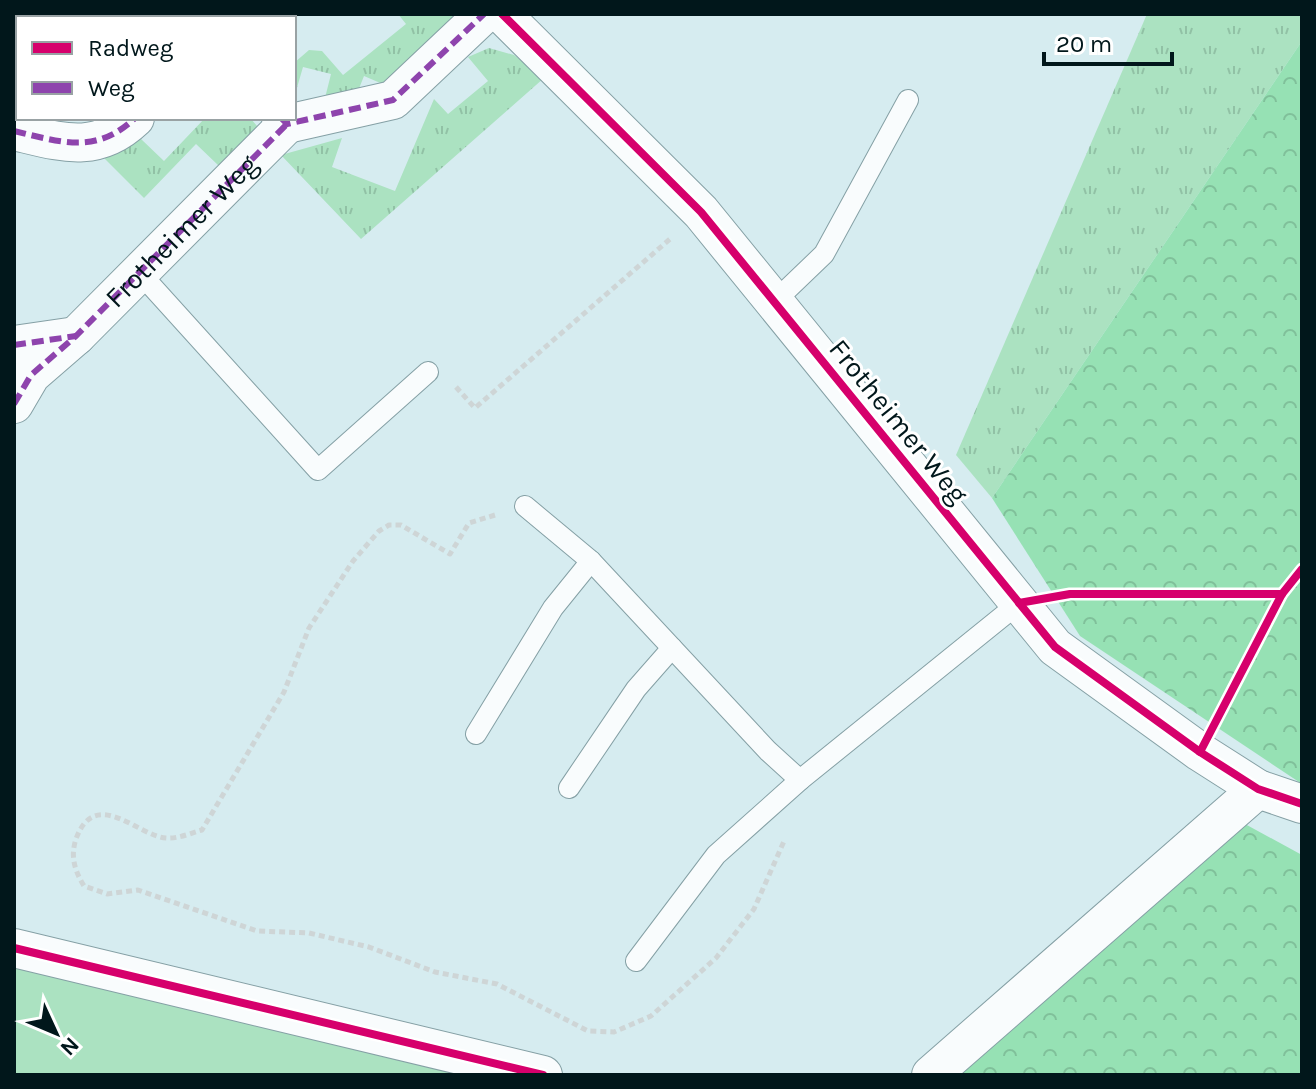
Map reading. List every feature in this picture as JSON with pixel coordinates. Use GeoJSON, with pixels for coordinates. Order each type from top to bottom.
{"type":"FeatureCollection","features":[{"type":"Feature","properties":{"kind":"street","name":"Frotheimer Weg"},"geometry":{"type":"LineString","coordinates":[[296,119],[393,100],[484,14]]}},
{"type":"Feature","properties":{"kind":"street","name":"Frotheimer Weg"},"geometry":{"type":"LineString","coordinates":[[502,14],[701,212],[1055,647],[1200,752],[1258,789],[1302,804]]}},
{"type":"Feature","properties":{"kind":"street"},"geometry":{"type":"LineString","coordinates":[[14,131],[65,143],[98,143],[132,120]]}},
{"type":"Feature","properties":{"kind":"street","name":"Frotheimer Weg"},"geometry":{"type":"LineString","coordinates":[[14,404],[31,375],[76,336],[284,121]]}},
{"type":"Feature","properties":{"kind":"street"},"geometry":{"type":"LineString","coordinates":[[14,345],[76,336]]}},
{"type":"Feature","properties":{"kind":"street"},"geometry":{"type":"LineString","coordinates":[[931,1075],[1258,789]]}},
{"type":"Feature","properties":{"kind":"street"},"geometry":{"type":"LineString","coordinates":[[14,948],[543,1075]]}},
{"type":"Feature","properties":{"kind":"lane"},"geometry":{"type":"LineString","coordinates":[[774,302],[824,254],[908,100]]}},
{"type":"Feature","properties":{"kind":"lane"},"geometry":{"type":"LineString","coordinates":[[139,272],[318,470],[428,372]]}},
{"type":"Feature","properties":{"kind":"lane"},"geometry":{"type":"LineString","coordinates":[[525,506],[591,561],[768,751],[794,785]]}},
{"type":"Feature","properties":{"kind":"lane"},"geometry":{"type":"LineString","coordinates":[[476,734],[553,608],[591,561]]}},
{"type":"Feature","properties":{"kind":"lane"},"geometry":{"type":"LineString","coordinates":[[636,961],[716,855],[794,785],[1019,603]]}},
{"type":"Feature","properties":{"kind":"lane"},"geometry":{"type":"LineString","coordinates":[[569,788],[636,689],[672,648]]}},
{"type":"Feature","properties":{"kind":"path"},"geometry":{"type":"LineString","coordinates":[[428,372],[451,382],[475,408],[701,212]]}},
{"type":"Feature","properties":{"kind":"path"},"geometry":{"type":"LineString","coordinates":[[525,506],[469,523],[450,554],[401,525],[389,525],[379,531],[353,561],[309,628],[284,692],[202,830],[170,839],[156,837],[116,815],[101,815],[86,823],[73,849],[74,870],[84,886],[107,894],[138,890],[205,916],[257,931],[309,933],[369,947],[435,972],[497,984],[588,1031],[614,1032],[651,1016],[673,997],[716,958],[754,909],[777,863],[790,824],[794,785]]}},
{"type":"Feature","properties":{"kind":"green space"},"geometry":{"type":"Polygon","coordinates":[[[398,14],[454,14],[441,35],[385,85],[364,76],[356,96],[323,106],[331,74],[303,67],[296,91],[296,61],[309,50],[322,51],[343,75],[406,24],[398,14]]]}},
{"type":"Feature","properties":{"kind":"green space"},"geometry":{"type":"Polygon","coordinates":[[[1147,14],[1302,14],[1302,41],[992,498],[956,455],[1147,14]]]}},
{"type":"Feature","properties":{"kind":"green space"},"geometry":{"type":"Polygon","coordinates":[[[1302,41],[1302,784],[1080,636],[992,498],[1302,41]]]}},
{"type":"Feature","properties":{"kind":"green space"},"geometry":{"type":"Polygon","coordinates":[[[489,48],[514,55],[544,78],[361,239],[281,155],[342,138],[332,167],[395,191],[434,99],[448,114],[488,81],[468,57],[489,48]]]}},
{"type":"Feature","properties":{"kind":"green space"},"geometry":{"type":"Polygon","coordinates":[[[203,120],[252,120],[257,126],[257,135],[219,166],[196,144],[144,198],[102,156],[141,139],[164,161],[203,120]]]}},
{"type":"Feature","properties":{"kind":"green space"},"geometry":{"type":"Polygon","coordinates":[[[1245,824],[1302,855],[1302,1075],[953,1075],[1245,824]]]}},
{"type":"Feature","properties":{"kind":"green space"},"geometry":{"type":"Polygon","coordinates":[[[14,963],[488,1075],[14,1075],[14,963]]]}},
{"type":"Feature","properties":{"kind":"marked path"},"geometry":{"type":"LineString","coordinates":[[283,120],[287,124],[393,100],[484,14]]}},
{"type":"Feature","properties":{"kind":"marked path"},"geometry":{"type":"LineString","coordinates":[[14,131],[47,139],[92,141],[121,130],[133,120]]}},
{"type":"Feature","properties":{"kind":"marked path"},"geometry":{"type":"LineString","coordinates":[[14,404],[31,375],[76,336],[287,124]]}},
{"type":"Feature","properties":{"kind":"marked path"},"geometry":{"type":"LineString","coordinates":[[14,345],[76,336]]}},
{"type":"Feature","properties":{"kind":"cycle path"},"geometry":{"type":"LineString","coordinates":[[502,14],[701,212],[1055,647],[1200,752],[1258,789],[1302,804]]}},
{"type":"Feature","properties":{"kind":"cycle path"},"geometry":{"type":"LineString","coordinates":[[1200,752],[1282,594],[1302,569]]}},
{"type":"Feature","properties":{"kind":"cycle path"},"geometry":{"type":"LineString","coordinates":[[1019,603],[1070,594],[1282,594]]}},
{"type":"Feature","properties":{"kind":"cycle path"},"geometry":{"type":"LineString","coordinates":[[14,948],[543,1075]]}}]}
